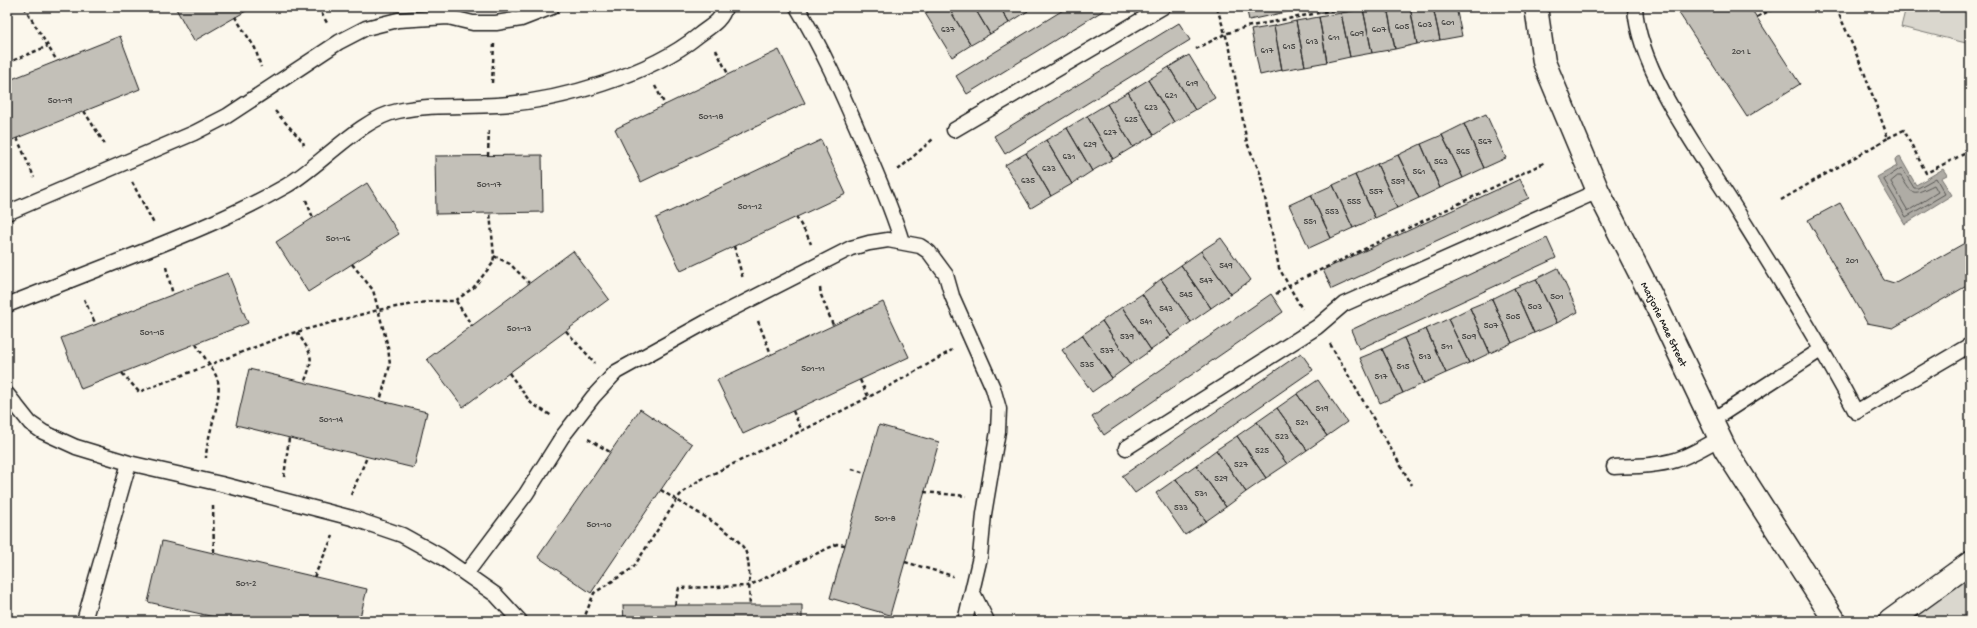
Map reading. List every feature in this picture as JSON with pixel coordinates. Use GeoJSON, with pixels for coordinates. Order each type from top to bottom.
{"type":"FeatureCollection","features":[{"type":"Feature","properties":{"kind":"street","name":"Marjorie Mae Street"},"geometry":{"type":"LineString","coordinates":[[1536,7],[1544,62],[1598,191],[1658,308],[1725,449],[1835,621]]}},
{"type":"Feature","properties":{"kind":"street"},"geometry":{"type":"LineString","coordinates":[[1890,621],[1970,563]]}},
{"type":"Feature","properties":{"kind":"lane"},"geometry":{"type":"LineString","coordinates":[[7,213],[194,133],[227,116],[339,42],[366,28],[398,20],[448,17],[473,23],[496,23],[521,19],[552,7]]}},
{"type":"Feature","properties":{"kind":"lane"},"geometry":{"type":"LineString","coordinates":[[7,305],[186,235],[252,204],[288,185],[369,124],[392,112],[428,107],[491,105],[553,98],[584,90],[641,68],[687,46],[718,20],[725,7]]}},
{"type":"Feature","properties":{"kind":"lane"},"geometry":{"type":"LineString","coordinates":[[797,7],[814,34],[881,185],[893,214],[902,242]]}},
{"type":"Feature","properties":{"kind":"lane"},"geometry":{"type":"LineString","coordinates":[[954,130],[1163,7]]}},
{"type":"Feature","properties":{"kind":"lane"},"geometry":{"type":"LineString","coordinates":[[1635,7],[1635,16],[1644,49],[1665,97],[1822,349],[1856,412],[1970,345]]}},
{"type":"Feature","properties":{"kind":"lane"},"geometry":{"type":"LineString","coordinates":[[1126,448],[1317,327],[1344,304],[1598,191]]}},
{"type":"Feature","properties":{"kind":"lane"},"geometry":{"type":"LineString","coordinates":[[466,574],[526,494],[562,436],[593,397],[616,372],[658,348],[851,248],[888,240],[920,246],[929,252],[939,263],[946,275],[952,296],[993,388],[999,409],[998,431],[974,587],[965,621]]}},
{"type":"Feature","properties":{"kind":"lane"},"geometry":{"type":"LineString","coordinates":[[1614,467],[1650,465],[1676,460],[1696,452],[1716,430],[1822,349]]}},
{"type":"Feature","properties":{"kind":"lane"},"geometry":{"type":"LineString","coordinates":[[7,394],[30,423],[43,432],[76,447],[129,463],[210,481],[352,518],[402,535],[466,574],[496,595],[520,621]]}},
{"type":"Feature","properties":{"kind":"lane"},"geometry":{"type":"LineString","coordinates":[[84,621],[129,463]]}},
{"type":"Feature","properties":{"kind":"lane"},"geometry":{"type":"LineString","coordinates":[[974,587],[986,621]]}},
{"type":"Feature","properties":{"kind":"path"},"geometry":{"type":"LineString","coordinates":[[24,7],[56,61]]}},
{"type":"Feature","properties":{"kind":"path"},"geometry":{"type":"LineString","coordinates":[[1196,49],[1225,34],[1246,27],[1349,7]]}},
{"type":"Feature","properties":{"kind":"path"},"geometry":{"type":"LineString","coordinates":[[1757,17],[1777,7]]}},
{"type":"Feature","properties":{"kind":"path"},"geometry":{"type":"LineString","coordinates":[[1836,7],[1864,72],[1888,138]]}},
{"type":"Feature","properties":{"kind":"path"},"geometry":{"type":"LineString","coordinates":[[1217,8],[1230,49],[1248,143],[1260,173],[1279,268],[1302,309]]}},
{"type":"Feature","properties":{"kind":"path"},"geometry":{"type":"LineString","coordinates":[[235,17],[255,48],[272,108],[303,142],[306,198],[313,218]]}},
{"type":"Feature","properties":{"kind":"path"},"geometry":{"type":"LineString","coordinates":[[487,23],[495,36],[488,156]]}},
{"type":"Feature","properties":{"kind":"path"},"geometry":{"type":"LineString","coordinates":[[707,30],[728,74]]}},
{"type":"Feature","properties":{"kind":"path"},"geometry":{"type":"LineString","coordinates":[[7,64],[48,46]]}},
{"type":"Feature","properties":{"kind":"path"},"geometry":{"type":"LineString","coordinates":[[84,111],[108,149],[122,164],[150,214],[162,244],[172,295]]}},
{"type":"Feature","properties":{"kind":"path"},"geometry":{"type":"LineString","coordinates":[[881,185],[932,140],[954,130]]}},
{"type":"Feature","properties":{"kind":"path"},"geometry":{"type":"LineString","coordinates":[[1781,200],[1904,130],[1926,173],[1970,152]]}},
{"type":"Feature","properties":{"kind":"path"},"geometry":{"type":"LineString","coordinates":[[17,138],[43,198]]}},
{"type":"Feature","properties":{"kind":"path"},"geometry":{"type":"LineString","coordinates":[[1276,294],[1289,285],[1546,162]]}},
{"type":"Feature","properties":{"kind":"path"},"geometry":{"type":"LineString","coordinates":[[122,373],[139,392],[297,332],[378,310],[432,301],[456,301],[473,288],[493,263],[494,256],[490,213]]}},
{"type":"Feature","properties":{"kind":"path"},"geometry":{"type":"LineString","coordinates":[[494,256],[510,264],[529,284]]}},
{"type":"Feature","properties":{"kind":"path"},"geometry":{"type":"LineString","coordinates":[[352,264],[373,290],[388,347],[390,365],[380,401]]}},
{"type":"Feature","properties":{"kind":"path"},"geometry":{"type":"LineString","coordinates":[[75,278],[96,325]]}},
{"type":"Feature","properties":{"kind":"path"},"geometry":{"type":"LineString","coordinates":[[456,301],[472,326]]}},
{"type":"Feature","properties":{"kind":"path"},"geometry":{"type":"LineString","coordinates":[[566,331],[610,379]]}},
{"type":"Feature","properties":{"kind":"path"},"geometry":{"type":"LineString","coordinates":[[297,332],[311,354],[310,369],[304,382]]}},
{"type":"Feature","properties":{"kind":"path"},"geometry":{"type":"LineString","coordinates":[[583,621],[594,593],[633,568],[680,495],[698,481],[869,398],[919,371],[971,338]]}},
{"type":"Feature","properties":{"kind":"path"},"geometry":{"type":"LineString","coordinates":[[1329,342],[1412,485]]}},
{"type":"Feature","properties":{"kind":"path"},"geometry":{"type":"LineString","coordinates":[[196,344],[217,379],[218,393],[206,447],[205,464],[210,481],[215,519],[214,554]]}},
{"type":"Feature","properties":{"kind":"path"},"geometry":{"type":"LineString","coordinates":[[860,380],[869,398]]}},
{"type":"Feature","properties":{"kind":"path"},"geometry":{"type":"LineString","coordinates":[[793,411],[802,431]]}},
{"type":"Feature","properties":{"kind":"path"},"geometry":{"type":"LineString","coordinates":[[281,499],[289,438]]}},
{"type":"Feature","properties":{"kind":"path"},"geometry":{"type":"LineString","coordinates":[[852,469],[865,473]]}},
{"type":"Feature","properties":{"kind":"path"},"geometry":{"type":"LineString","coordinates":[[661,490],[722,529],[743,547],[749,565],[748,586],[750,605]]}},
{"type":"Feature","properties":{"kind":"path"},"geometry":{"type":"LineString","coordinates":[[924,492],[955,494],[987,501]]}},
{"type":"Feature","properties":{"kind":"path"},"geometry":{"type":"LineString","coordinates":[[675,605],[679,588],[748,586],[837,544],[845,545]]}},
{"type":"Feature","properties":{"kind":"path"},"geometry":{"type":"LineString","coordinates":[[905,562],[974,587]]}},
{"type":"Feature","properties":{"kind":"path"},"geometry":{"type":"LineString","coordinates":[[199,621],[202,614]]}},
{"type":"Feature","properties":{"kind":"shaded area"},"geometry":{"type":"Polygon","coordinates":[[[1906,7],[1970,7],[1970,44],[1901,27],[1906,7]]]}},
{"type":"Feature","properties":{"kind":"shaded area"},"geometry":{"type":"Polygon","coordinates":[[[1970,550],[1970,621],[1877,621],[1970,550]]]}},
{"type":"Feature","properties":{"kind":"water"},"geometry":{"type":"Polygon","coordinates":[[[1900,157],[1916,185],[1943,169],[1947,175],[1941,178],[1952,195],[1905,224],[1877,177],[1897,166],[1895,160],[1900,157]]]}},
{"type":"Feature","properties":{"kind":"building"},"geometry":{"type":"Polygon","coordinates":[[[175,7],[253,7],[194,41],[175,7]]]}},
{"type":"Feature","properties":{"kind":"building"},"geometry":{"type":"Polygon","coordinates":[[[936,7],[948,7],[971,45],[952,57],[925,13],[936,7]]]}},
{"type":"Feature","properties":{"kind":"building"},"geometry":{"type":"Polygon","coordinates":[[[948,7],[974,7],[990,34],[971,45],[948,7]]]}},
{"type":"Feature","properties":{"kind":"building"},"geometry":{"type":"Polygon","coordinates":[[[974,7],[1000,7],[1009,23],[990,34],[974,7]]]}},
{"type":"Feature","properties":{"kind":"building"},"geometry":{"type":"Polygon","coordinates":[[[1000,7],[1026,7],[1028,11],[1009,23],[1000,7]]]}},
{"type":"Feature","properties":{"kind":"building"},"geometry":{"type":"Polygon","coordinates":[[[1068,7],[1109,7],[967,94],[956,76],[1068,7]]]}},
{"type":"Feature","properties":{"kind":"building"},"geometry":{"type":"Polygon","coordinates":[[[1246,7],[1309,7],[1249,20],[1246,7]]]}},
{"type":"Feature","properties":{"kind":"building"},"geometry":{"type":"Polygon","coordinates":[[[1372,7],[1387,7],[1395,49],[1372,53],[1363,9],[1372,7]]]}},
{"type":"Feature","properties":{"kind":"building"},"geometry":{"type":"Polygon","coordinates":[[[1387,7],[1410,7],[1417,44],[1395,49],[1387,7]]]}},
{"type":"Feature","properties":{"kind":"building"},"geometry":{"type":"Polygon","coordinates":[[[1410,7],[1433,7],[1440,40],[1417,44],[1410,7]]]}},
{"type":"Feature","properties":{"kind":"building"},"geometry":{"type":"Polygon","coordinates":[[[1433,7],[1456,7],[1462,36],[1440,40],[1433,7]]]}},
{"type":"Feature","properties":{"kind":"building"},"geometry":{"type":"Polygon","coordinates":[[[1675,7],[1750,7],[1800,84],[1747,117],[1675,7]]]}},
{"type":"Feature","properties":{"kind":"building"},"geometry":{"type":"Polygon","coordinates":[[[1363,9],[1372,53],[1350,57],[1341,13],[1363,9]]]}},
{"type":"Feature","properties":{"kind":"building"},"geometry":{"type":"Polygon","coordinates":[[[1341,13],[1350,57],[1327,62],[1319,17],[1341,13]]]}},
{"type":"Feature","properties":{"kind":"building"},"geometry":{"type":"Polygon","coordinates":[[[1319,17],[1327,62],[1305,66],[1296,21],[1319,17]]]}},
{"type":"Feature","properties":{"kind":"building"},"geometry":{"type":"Polygon","coordinates":[[[1296,21],[1305,66],[1282,70],[1274,26],[1296,21]]]}},
{"type":"Feature","properties":{"kind":"building"},"geometry":{"type":"Polygon","coordinates":[[[1179,23],[1190,40],[1005,154],[994,136],[1179,23]]]}},
{"type":"Feature","properties":{"kind":"building"},"geometry":{"type":"Polygon","coordinates":[[[1274,26],[1282,70],[1260,75],[1251,30],[1274,26]]]}},
{"type":"Feature","properties":{"kind":"building"},"geometry":{"type":"Polygon","coordinates":[[[120,36],[140,89],[7,142],[7,81],[120,36]]]}},
{"type":"Feature","properties":{"kind":"building"},"geometry":{"type":"Polygon","coordinates":[[[779,50],[805,103],[641,182],[615,129],[779,50]]]}},
{"type":"Feature","properties":{"kind":"building"},"geometry":{"type":"Polygon","coordinates":[[[1189,55],[1215,98],[1195,110],[1169,67],[1189,55]]]}},
{"type":"Feature","properties":{"kind":"building"},"geometry":{"type":"Polygon","coordinates":[[[1169,67],[1195,110],[1174,122],[1148,80],[1169,67]]]}},
{"type":"Feature","properties":{"kind":"building"},"geometry":{"type":"Polygon","coordinates":[[[1148,80],[1174,122],[1154,135],[1128,92],[1148,80]]]}},
{"type":"Feature","properties":{"kind":"building"},"geometry":{"type":"Polygon","coordinates":[[[1128,92],[1154,135],[1133,147],[1107,104],[1128,92]]]}},
{"type":"Feature","properties":{"kind":"building"},"geometry":{"type":"Polygon","coordinates":[[[1107,104],[1133,147],[1113,159],[1087,116],[1107,104]]]}},
{"type":"Feature","properties":{"kind":"building"},"geometry":{"type":"Polygon","coordinates":[[[1486,114],[1506,158],[1484,168],[1464,124],[1486,114]]]}},
{"type":"Feature","properties":{"kind":"building"},"geometry":{"type":"Polygon","coordinates":[[[1087,116],[1113,159],[1092,171],[1067,128],[1087,116]]]}},
{"type":"Feature","properties":{"kind":"building"},"geometry":{"type":"Polygon","coordinates":[[[1464,124],[1484,168],[1463,178],[1442,135],[1464,124]]]}},
{"type":"Feature","properties":{"kind":"building"},"geometry":{"type":"Polygon","coordinates":[[[1067,128],[1092,171],[1072,184],[1046,140],[1067,128]]]}},
{"type":"Feature","properties":{"kind":"building"},"geometry":{"type":"Polygon","coordinates":[[[1442,135],[1463,178],[1440,188],[1421,144],[1442,135]]]}},
{"type":"Feature","properties":{"kind":"building"},"geometry":{"type":"Polygon","coordinates":[[[821,140],[846,194],[681,271],[656,218],[821,140]]]}},
{"type":"Feature","properties":{"kind":"building"},"geometry":{"type":"Polygon","coordinates":[[[1046,140],[1072,184],[1051,196],[1026,153],[1046,140]]]}},
{"type":"Feature","properties":{"kind":"building"},"geometry":{"type":"Polygon","coordinates":[[[1421,144],[1440,188],[1419,198],[1398,155],[1421,144]]]}},
{"type":"Feature","properties":{"kind":"building"},"geometry":{"type":"Polygon","coordinates":[[[1026,153],[1051,196],[1031,208],[1005,165],[1026,153]]]}},
{"type":"Feature","properties":{"kind":"building"},"geometry":{"type":"Polygon","coordinates":[[[542,155],[543,212],[436,214],[435,156],[542,155]]]}},
{"type":"Feature","properties":{"kind":"building"},"geometry":{"type":"Polygon","coordinates":[[[1398,155],[1419,198],[1397,208],[1377,164],[1398,155]]]}},
{"type":"Feature","properties":{"kind":"building"},"geometry":{"type":"Polygon","coordinates":[[[1377,164],[1397,208],[1375,218],[1355,175],[1377,164]]]}},
{"type":"Feature","properties":{"kind":"building"},"geometry":{"type":"Polygon","coordinates":[[[1355,175],[1375,218],[1353,228],[1333,185],[1355,175]]]}},
{"type":"Feature","properties":{"kind":"building"},"geometry":{"type":"Polygon","coordinates":[[[1520,179],[1529,198],[1332,289],[1323,270],[1520,179]]]}},
{"type":"Feature","properties":{"kind":"building"},"geometry":{"type":"Polygon","coordinates":[[[367,183],[399,234],[308,292],[276,242],[367,183]]]}},
{"type":"Feature","properties":{"kind":"building"},"geometry":{"type":"Polygon","coordinates":[[[1333,185],[1353,228],[1331,238],[1311,195],[1333,185]]]}},
{"type":"Feature","properties":{"kind":"building"},"geometry":{"type":"Polygon","coordinates":[[[1311,195],[1331,238],[1309,248],[1289,205],[1311,195]]]}},
{"type":"Feature","properties":{"kind":"building"},"geometry":{"type":"Polygon","coordinates":[[[1840,203],[1884,280],[1894,283],[1970,240],[1970,284],[1893,328],[1867,323],[1808,220],[1840,203]]]}},
{"type":"Feature","properties":{"kind":"building"},"geometry":{"type":"Polygon","coordinates":[[[1221,238],[1251,280],[1231,294],[1201,251],[1221,238]]]}},
{"type":"Feature","properties":{"kind":"building"},"geometry":{"type":"Polygon","coordinates":[[[1547,238],[1556,258],[1359,349],[1351,330],[1547,238]]]}},
{"type":"Feature","properties":{"kind":"building"},"geometry":{"type":"Polygon","coordinates":[[[573,251],[609,299],[463,407],[427,359],[573,251]]]}},
{"type":"Feature","properties":{"kind":"building"},"geometry":{"type":"Polygon","coordinates":[[[1201,251],[1231,294],[1211,308],[1181,265],[1201,251]]]}},
{"type":"Feature","properties":{"kind":"building"},"geometry":{"type":"Polygon","coordinates":[[[1181,265],[1211,308],[1191,322],[1161,279],[1181,265]]]}},
{"type":"Feature","properties":{"kind":"building"},"geometry":{"type":"Polygon","coordinates":[[[1558,268],[1578,312],[1557,323],[1536,279],[1558,268]]]}},
{"type":"Feature","properties":{"kind":"building"},"geometry":{"type":"Polygon","coordinates":[[[228,273],[248,323],[81,389],[61,338],[228,273]]]}},
{"type":"Feature","properties":{"kind":"building"},"geometry":{"type":"Polygon","coordinates":[[[1161,279],[1191,322],[1171,336],[1142,294],[1161,279]]]}},
{"type":"Feature","properties":{"kind":"building"},"geometry":{"type":"Polygon","coordinates":[[[1536,279],[1557,323],[1534,333],[1514,288],[1536,279]]]}},
{"type":"Feature","properties":{"kind":"building"},"geometry":{"type":"Polygon","coordinates":[[[1514,288],[1534,333],[1512,343],[1492,299],[1514,288]]]}},
{"type":"Feature","properties":{"kind":"building"},"geometry":{"type":"Polygon","coordinates":[[[1142,294],[1171,336],[1151,350],[1122,307],[1142,294]]]}},
{"type":"Feature","properties":{"kind":"building"},"geometry":{"type":"Polygon","coordinates":[[[1271,294],[1283,312],[1104,435],[1092,417],[1271,294]]]}},
{"type":"Feature","properties":{"kind":"building"},"geometry":{"type":"Polygon","coordinates":[[[1492,299],[1512,343],[1490,353],[1470,308],[1492,299]]]}},
{"type":"Feature","properties":{"kind":"building"},"geometry":{"type":"Polygon","coordinates":[[[883,302],[909,357],[743,434],[717,380],[883,302]]]}},
{"type":"Feature","properties":{"kind":"building"},"geometry":{"type":"Polygon","coordinates":[[[1122,307],[1151,350],[1131,364],[1102,321],[1122,307]]]}},
{"type":"Feature","properties":{"kind":"building"},"geometry":{"type":"Polygon","coordinates":[[[1470,308],[1490,353],[1469,363],[1448,319],[1470,308]]]}},
{"type":"Feature","properties":{"kind":"building"},"geometry":{"type":"Polygon","coordinates":[[[1448,319],[1469,363],[1446,373],[1426,329],[1448,319]]]}},
{"type":"Feature","properties":{"kind":"building"},"geometry":{"type":"Polygon","coordinates":[[[1102,321],[1131,364],[1112,378],[1082,335],[1102,321]]]}},
{"type":"Feature","properties":{"kind":"building"},"geometry":{"type":"Polygon","coordinates":[[[1426,329],[1446,373],[1424,383],[1404,338],[1426,329]]]}},
{"type":"Feature","properties":{"kind":"building"},"geometry":{"type":"Polygon","coordinates":[[[1082,335],[1112,378],[1092,392],[1062,350],[1082,335]]]}},
{"type":"Feature","properties":{"kind":"building"},"geometry":{"type":"Polygon","coordinates":[[[1404,338],[1424,383],[1403,393],[1382,349],[1404,338]]]}},
{"type":"Feature","properties":{"kind":"building"},"geometry":{"type":"Polygon","coordinates":[[[1382,349],[1403,393],[1380,403],[1360,358],[1382,349]]]}},
{"type":"Feature","properties":{"kind":"building"},"geometry":{"type":"Polygon","coordinates":[[[1301,353],[1313,370],[1135,493],[1122,476],[1301,353]]]}},
{"type":"Feature","properties":{"kind":"building"},"geometry":{"type":"Polygon","coordinates":[[[249,369],[427,412],[414,468],[236,425],[249,369]]]}},
{"type":"Feature","properties":{"kind":"building"},"geometry":{"type":"Polygon","coordinates":[[[1318,380],[1347,422],[1327,436],[1297,394],[1318,380]]]}},
{"type":"Feature","properties":{"kind":"building"},"geometry":{"type":"Polygon","coordinates":[[[1297,394],[1327,436],[1307,450],[1277,408],[1297,394]]]}},
{"type":"Feature","properties":{"kind":"building"},"geometry":{"type":"Polygon","coordinates":[[[1277,408],[1307,450],[1287,464],[1257,422],[1277,408]]]}},
{"type":"Feature","properties":{"kind":"building"},"geometry":{"type":"Polygon","coordinates":[[[640,409],[692,444],[591,593],[538,557],[640,409]]]}},
{"type":"Feature","properties":{"kind":"building"},"geometry":{"type":"Polygon","coordinates":[[[1257,422],[1287,464],[1266,478],[1237,436],[1257,422]]]}},
{"type":"Feature","properties":{"kind":"building"},"geometry":{"type":"Polygon","coordinates":[[[879,425],[939,442],[890,615],[830,598],[879,425]]]}},
{"type":"Feature","properties":{"kind":"building"},"geometry":{"type":"Polygon","coordinates":[[[1237,436],[1266,478],[1246,492],[1216,450],[1237,436]]]}},
{"type":"Feature","properties":{"kind":"building"},"geometry":{"type":"Polygon","coordinates":[[[1216,450],[1246,492],[1226,507],[1196,465],[1216,450]]]}},
{"type":"Feature","properties":{"kind":"building"},"geometry":{"type":"Polygon","coordinates":[[[1196,465],[1226,507],[1206,521],[1176,479],[1196,465]]]}},
{"type":"Feature","properties":{"kind":"building"},"geometry":{"type":"Polygon","coordinates":[[[1176,479],[1206,521],[1185,535],[1156,493],[1176,479]]]}},
{"type":"Feature","properties":{"kind":"building"},"geometry":{"type":"Polygon","coordinates":[[[162,541],[367,589],[359,621],[232,621],[148,602],[162,541]]]}},
{"type":"Feature","properties":{"kind":"building"},"geometry":{"type":"Polygon","coordinates":[[[623,605],[802,605],[802,621],[624,621],[623,605]]]}}]}
